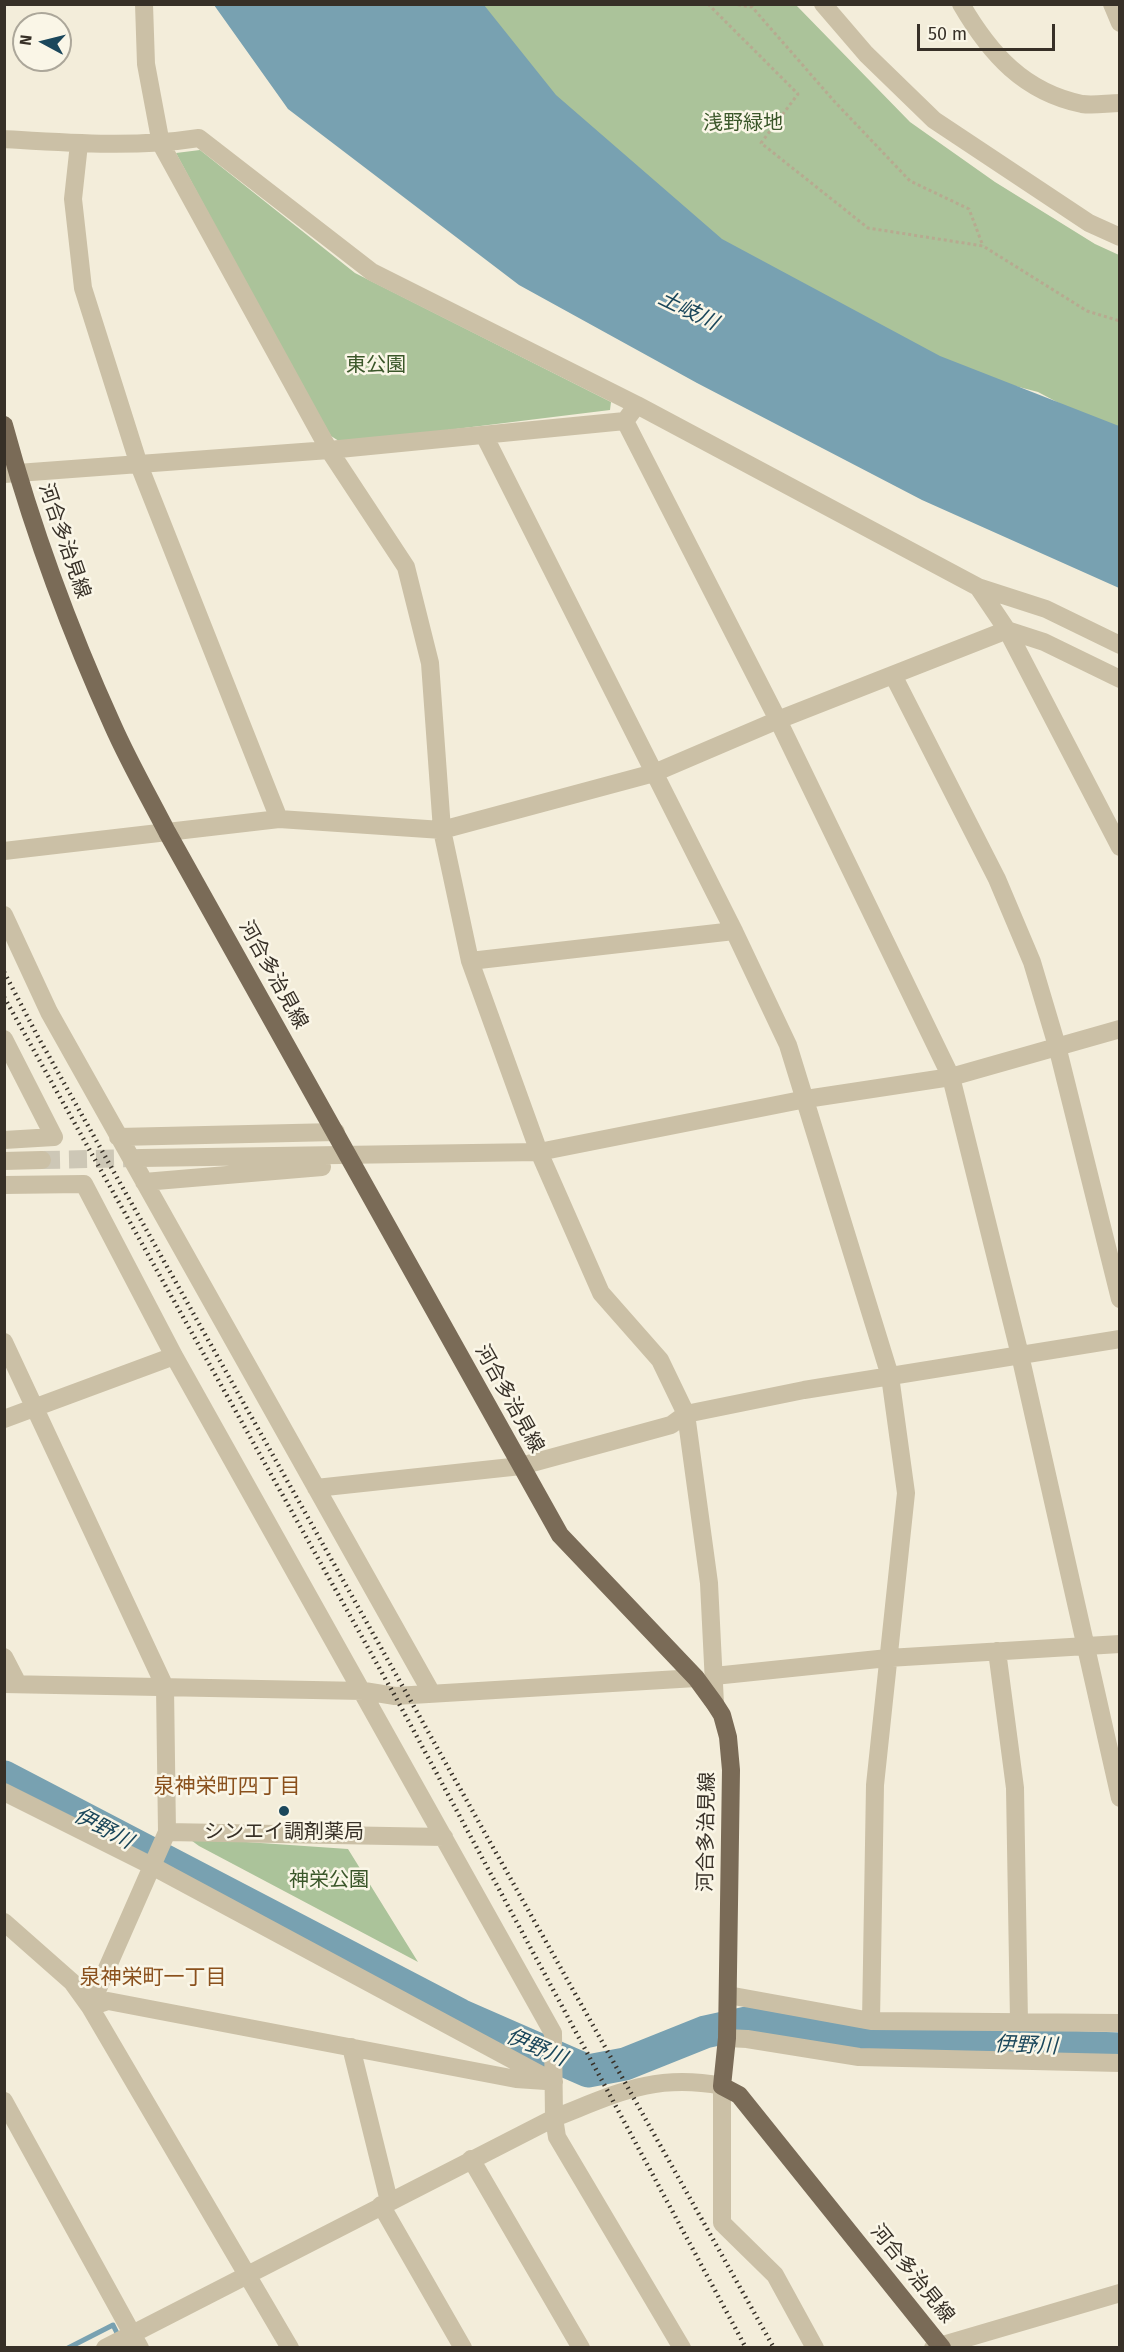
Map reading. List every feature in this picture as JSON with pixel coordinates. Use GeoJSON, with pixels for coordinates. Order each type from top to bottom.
{"type":"FeatureCollection","features":[{"type":"Feature","properties":{"kind":"main road","name":"河合多治見線"},"geometry":{"type":"LineString","coordinates":[[4,424],[11,473],[82,655],[114,728],[167,832],[521,1466],[560,1535],[705,1677],[715,1704],[722,1715],[728,1737],[731,1770],[727,2038],[722,2086],[739,2094],[939,2347]]}},
{"type":"Feature","properties":{"kind":"street"},"geometry":{"type":"LineString","coordinates":[[144,4],[146,64],[161,144],[329,450],[406,567],[430,663],[442,830],[470,961],[539,1152],[601,1293],[660,1360],[686,1414],[709,1583],[705,1677]]}},
{"type":"Feature","properties":{"kind":"street"},"geometry":{"type":"LineString","coordinates":[[823,4],[866,54],[934,120],[1079,217],[1119,237]]}},
{"type":"Feature","properties":{"kind":"street"},"geometry":{"type":"LineString","coordinates":[[961,4],[998,56],[1025,82],[1084,104],[1119,103]]}},
{"type":"Feature","properties":{"kind":"street"},"geometry":{"type":"LineString","coordinates":[[1112,4],[1119,23]]}},
{"type":"Feature","properties":{"kind":"street"},"geometry":{"type":"LineString","coordinates":[[4,139],[79,144],[161,144],[199,138],[372,272],[637,405],[978,587],[1046,609],[1119,645]]}},
{"type":"Feature","properties":{"kind":"street"},"geometry":{"type":"LineString","coordinates":[[79,144],[73,198],[83,288],[139,465],[279,819]]}},
{"type":"Feature","properties":{"kind":"street"},"geometry":{"type":"LineString","coordinates":[[11,473],[329,450],[626,421],[637,405]]}},
{"type":"Feature","properties":{"kind":"street"},"geometry":{"type":"LineString","coordinates":[[626,421],[778,720],[951,1077],[1020,1355],[1119,1798]]}},
{"type":"Feature","properties":{"kind":"street"},"geometry":{"type":"LineString","coordinates":[[484,435],[734,931],[788,1045],[890,1376],[906,1493],[875,1785],[871,2021]]}},
{"type":"Feature","properties":{"kind":"street"},"geometry":{"type":"LineString","coordinates":[[978,587],[1007,630],[1119,848]]}},
{"type":"Feature","properties":{"kind":"street"},"geometry":{"type":"LineString","coordinates":[[4,851],[279,819],[442,830],[654,773],[778,720],[1007,630],[1044,642],[1119,679]]}},
{"type":"Feature","properties":{"kind":"street"},"geometry":{"type":"LineString","coordinates":[[893,675],[997,879],[1032,962],[1057,1046],[1119,1299]]}},
{"type":"Feature","properties":{"kind":"street"},"geometry":{"type":"LineString","coordinates":[[4,915],[49,1012],[431,1692]]}},
{"type":"Feature","properties":{"kind":"street"},"geometry":{"type":"LineString","coordinates":[[470,961],[734,931]]}},
{"type":"Feature","properties":{"kind":"street"},"geometry":{"type":"LineString","coordinates":[[141,1158],[351,1160],[539,1152],[806,1099],[951,1077],[1119,1029]]}},
{"type":"Feature","properties":{"kind":"street"},"geometry":{"type":"LineString","coordinates":[[4,1039],[54,1137],[4,1140]]}},
{"type":"Feature","properties":{"kind":"street"},"geometry":{"type":"LineString","coordinates":[[118,1137],[336,1132]]}},
{"type":"Feature","properties":{"kind":"street"},"geometry":{"type":"LineString","coordinates":[[4,1161],[42,1160]]}},
{"type":"Feature","properties":{"kind":"street"},"geometry":{"type":"LineString","coordinates":[[144,1182],[351,1160]]}},
{"type":"Feature","properties":{"kind":"street"},"geometry":{"type":"LineString","coordinates":[[4,1185],[84,1184],[174,1356],[553,2033],[554,2118],[557,2137],[682,2348]]}},
{"type":"Feature","properties":{"kind":"street"},"geometry":{"type":"LineString","coordinates":[[316,1488],[521,1466],[671,1425],[686,1414],[804,1390],[1119,1339]]}},
{"type":"Feature","properties":{"kind":"street"},"geometry":{"type":"LineString","coordinates":[[4,1342],[165,1687],[167,1832],[90,2007]]}},
{"type":"Feature","properties":{"kind":"street"},"geometry":{"type":"LineString","coordinates":[[4,1419],[174,1356]]}},
{"type":"Feature","properties":{"kind":"street"},"geometry":{"type":"LineString","coordinates":[[4,1657],[11,1684],[364,1692],[395,1696],[705,1677],[888,1658],[1119,1644]]}},
{"type":"Feature","properties":{"kind":"street"},"geometry":{"type":"LineString","coordinates":[[997,1651],[1015,1788],[1019,2022]]}},
{"type":"Feature","properties":{"kind":"street"},"geometry":{"type":"LineString","coordinates":[[4,1792],[152,1866],[554,2082]]}},
{"type":"Feature","properties":{"kind":"street"},"geometry":{"type":"LineString","coordinates":[[167,1832],[444,1837]]}},
{"type":"Feature","properties":{"kind":"street"},"geometry":{"type":"LineString","coordinates":[[4,1922],[72,1982],[90,2007],[290,2348]]}},
{"type":"Feature","properties":{"kind":"street"},"geometry":{"type":"LineString","coordinates":[[90,2007],[108,2001],[516,2079],[554,2082]]}},
{"type":"Feature","properties":{"kind":"street"},"geometry":{"type":"LineString","coordinates":[[727,2002],[871,2021],[1119,2023]]}},
{"type":"Feature","properties":{"kind":"street"},"geometry":{"type":"LineString","coordinates":[[727,2038],[747,2038],[859,2057],[1119,2063]]}},
{"type":"Feature","properties":{"kind":"street"},"geometry":{"type":"LineString","coordinates":[[351,2047],[385,2203],[463,2348]]}},
{"type":"Feature","properties":{"kind":"street"},"geometry":{"type":"LineString","coordinates":[[105,2348],[136,2341],[248,2273],[554,2118],[628,2089],[653,2083],[695,2081],[722,2086],[722,2223],[775,2276],[815,2348]]}},
{"type":"Feature","properties":{"kind":"street"},"geometry":{"type":"LineString","coordinates":[[4,2101],[136,2341]]}},
{"type":"Feature","properties":{"kind":"street"},"geometry":{"type":"LineString","coordinates":[[471,2159],[581,2348]]}},
{"type":"Feature","properties":{"kind":"street"},"geometry":{"type":"LineString","coordinates":[[939,2347],[1119,2293]]}},
{"type":"Feature","properties":{"kind":"path"},"geometry":{"type":"LineString","coordinates":[[708,4],[798,94],[761,142],[868,228],[983,246],[1087,311],[1119,321]]}},
{"type":"Feature","properties":{"kind":"path"},"geometry":{"type":"LineString","coordinates":[[732,4],[752,7],[834,101],[910,181],[969,209],[983,246]]}},
{"type":"Feature","properties":{"kind":"green space","name":"浅野緑地"},"geometry":{"type":"Polygon","coordinates":[[[475,5],[796,5],[910,122],[995,182],[1095,244],[1119,255],[1119,435],[1038,392],[935,365],[639,192],[475,5]]]}},
{"type":"Feature","properties":{"kind":"green space","name":"東公園"},"geometry":{"type":"Polygon","coordinates":[[[200,150],[355,273],[611,402],[610,410],[342,443],[331,436],[284,354],[176,153],[200,150]]]}},
{"type":"Feature","properties":{"kind":"green space","name":"神栄公園"},"geometry":{"type":"Polygon","coordinates":[[[188,1838],[348,1849],[418,1962],[199,1846],[188,1838]]]}},
{"type":"Feature","properties":{"kind":"water","name":"土岐川"},"geometry":{"type":"Polygon","coordinates":[[[214,5],[484,5],[556,95],[722,239],[940,356],[1119,426],[1119,588],[922,500],[697,383],[519,285],[288,109],[214,5]]]}},
{"type":"Feature","properties":{"kind":"waterway","name":"伊野川"},"geometry":{"type":"LineString","coordinates":[[4,1777],[460,2015],[588,2071],[625,2064],[705,2032],[746,2023],[859,2040],[1120,2049]]}},
{"type":"Feature","properties":{"kind":"waterway"},"geometry":{"type":"LineString","coordinates":[[68,2348],[113,2325],[119,2337]]}},
{"type":"Feature","properties":{"kind":"tunnel"},"geometry":{"type":"LineString","coordinates":[[42,1160],[141,1158]]}},
{"type":"Feature","properties":{"kind":"railway"},"geometry":{"type":"LineString","coordinates":[[4,972],[37,1035],[774,2348]]}},
{"type":"Feature","properties":{"kind":"railway"},"geometry":{"type":"LineString","coordinates":[[4,997],[395,1696],[746,2348]]}},
{"type":"Feature","properties":{"kind":"place","name":"シンエイ調剤薬局"},"geometry":{"type":"Point","coordinates":[284,1811]}},
{"type":"Feature","properties":{"kind":"district","name":"泉神栄町四丁目"},"geometry":{"type":"Point","coordinates":[227,1787]}},
{"type":"Feature","properties":{"kind":"district","name":"泉神栄町一丁目"},"geometry":{"type":"Point","coordinates":[153,1978]}}]}
